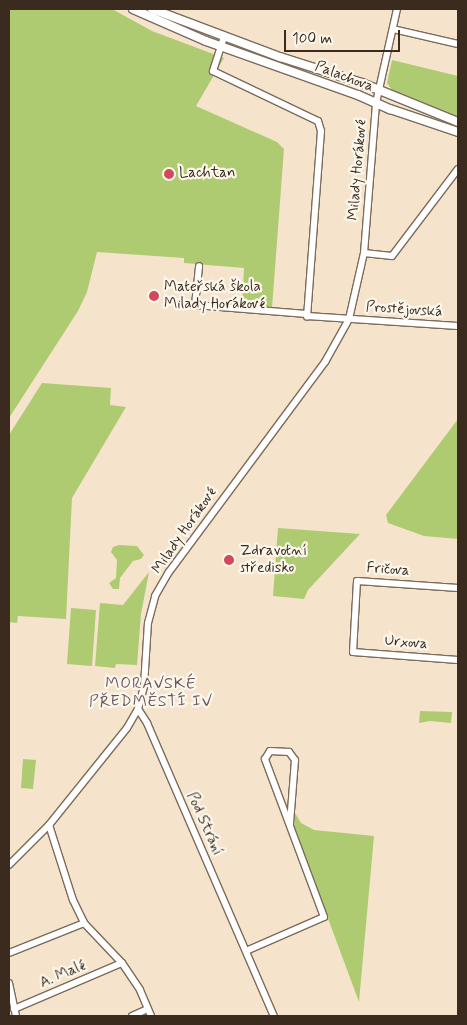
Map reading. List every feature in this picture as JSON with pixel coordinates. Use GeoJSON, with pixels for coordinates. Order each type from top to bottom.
{"type":"FeatureCollection","features":[{"type":"Feature","properties":{"kind":"street","name":"Palachova"},"geometry":{"type":"LineString","coordinates":[[132,9],[221,46],[458,132]]}},
{"type":"Feature","properties":{"kind":"street","name":"Palachova"},"geometry":{"type":"LineString","coordinates":[[152,9],[224,37],[378,90],[458,122]]}},
{"type":"Feature","properties":{"kind":"street","name":"Milady Horákové"},"geometry":{"type":"LineString","coordinates":[[9,864],[49,825],[89,777],[138,709],[144,686],[148,624],[155,596],[169,572],[325,362],[349,319],[364,252],[378,90],[397,9]]}},
{"type":"Feature","properties":{"kind":"street"},"geometry":{"type":"LineString","coordinates":[[393,29],[458,44]]}},
{"type":"Feature","properties":{"kind":"street"},"geometry":{"type":"LineString","coordinates":[[224,37],[213,71],[318,121],[321,131],[307,314]]}},
{"type":"Feature","properties":{"kind":"street"},"geometry":{"type":"LineString","coordinates":[[364,252],[392,256],[458,169]]}},
{"type":"Feature","properties":{"kind":"street"},"geometry":{"type":"LineString","coordinates":[[196,305],[198,266]]}},
{"type":"Feature","properties":{"kind":"street"},"geometry":{"type":"LineString","coordinates":[[184,304],[349,319]]}},
{"type":"Feature","properties":{"kind":"street","name":"Prostějovská"},"geometry":{"type":"LineString","coordinates":[[349,319],[458,326]]}},
{"type":"Feature","properties":{"kind":"street","name":"Fričova"},"geometry":{"type":"LineString","coordinates":[[353,652],[357,581],[458,588]]}},
{"type":"Feature","properties":{"kind":"street","name":"Urxova"},"geometry":{"type":"LineString","coordinates":[[353,652],[458,660]]}},
{"type":"Feature","properties":{"kind":"street","name":"Pod Strání"},"geometry":{"type":"LineString","coordinates":[[138,709],[147,723],[274,1016]]}},
{"type":"Feature","properties":{"kind":"street"},"geometry":{"type":"LineString","coordinates":[[246,951],[324,917],[265,759],[270,751],[289,752],[295,760],[290,824]]}},
{"type":"Feature","properties":{"kind":"street"},"geometry":{"type":"LineString","coordinates":[[49,825],[73,900],[84,922],[122,963],[140,990],[151,1016]]}},
{"type":"Feature","properties":{"kind":"street"},"geometry":{"type":"LineString","coordinates":[[9,953],[84,922]]}},
{"type":"Feature","properties":{"kind":"street","name":"A. Malé"},"geometry":{"type":"LineString","coordinates":[[15,1013],[122,963]]}},
{"type":"Feature","properties":{"kind":"street"},"geometry":{"type":"LineString","coordinates":[[9,983],[15,1013]]}},
{"type":"Feature","properties":{"kind":"street"},"geometry":{"type":"LineString","coordinates":[[132,1016],[148,1009]]}},
{"type":"Feature","properties":{"kind":"green space"},"geometry":{"type":"Polygon","coordinates":[[[9,9],[112,9],[152,31],[224,58],[196,106],[277,142],[284,149],[272,308],[242,305],[244,268],[184,263],[184,258],[97,252],[87,292],[78,311],[9,418],[9,9]]]}},
{"type":"Feature","properties":{"kind":"green space"},"geometry":{"type":"Polygon","coordinates":[[[392,60],[458,76],[458,117],[392,90],[387,83],[392,60]]]}},
{"type":"Feature","properties":{"kind":"green space"},"geometry":{"type":"Polygon","coordinates":[[[42,383],[111,388],[110,405],[126,407],[72,498],[66,619],[18,616],[17,623],[9,622],[9,435],[42,383]]]}},
{"type":"Feature","properties":{"kind":"green space"},"geometry":{"type":"Polygon","coordinates":[[[458,419],[458,539],[424,536],[388,523],[386,515],[458,419]]]}},
{"type":"Feature","properties":{"kind":"green space"},"geometry":{"type":"Polygon","coordinates":[[[278,528],[360,534],[308,590],[304,599],[273,596],[278,528]]]}},
{"type":"Feature","properties":{"kind":"green space"},"geometry":{"type":"Polygon","coordinates":[[[119,545],[137,546],[144,555],[141,559],[133,561],[120,578],[119,589],[113,589],[109,583],[116,578],[117,560],[111,552],[113,547],[119,545]]]}},
{"type":"Feature","properties":{"kind":"green space"},"geometry":{"type":"Polygon","coordinates":[[[149,572],[141,614],[137,665],[116,664],[115,668],[95,666],[100,603],[123,605],[149,572]]]}},
{"type":"Feature","properties":{"kind":"green space"},"geometry":{"type":"Polygon","coordinates":[[[71,608],[96,610],[92,666],[67,664],[71,608]]]}},
{"type":"Feature","properties":{"kind":"green space"},"geometry":{"type":"Polygon","coordinates":[[[420,711],[452,712],[451,723],[430,721],[419,723],[420,711]]]}},
{"type":"Feature","properties":{"kind":"green space"},"geometry":{"type":"Polygon","coordinates":[[[23,759],[36,760],[33,789],[21,788],[23,759]]]}},
{"type":"Feature","properties":{"kind":"green space"},"geometry":{"type":"Polygon","coordinates":[[[295,813],[301,823],[314,830],[374,836],[359,1002],[294,827],[295,813]]]}},
{"type":"Feature","properties":{"kind":"place","name":"Lachtan"},"geometry":{"type":"Point","coordinates":[169,174]}},
{"type":"Feature","properties":{"kind":"place","name":"Mateřská škola Milady Horákové"},"geometry":{"type":"Point","coordinates":[154,296]}},
{"type":"Feature","properties":{"kind":"place","name":"Zdravotní středisko"},"geometry":{"type":"Point","coordinates":[229,560]}},
{"type":"Feature","properties":{"kind":"district","name":"MORAVSKÉ PŘEDMĚSTÍ IV"},"geometry":{"type":"Point","coordinates":[151,693]}}]}
